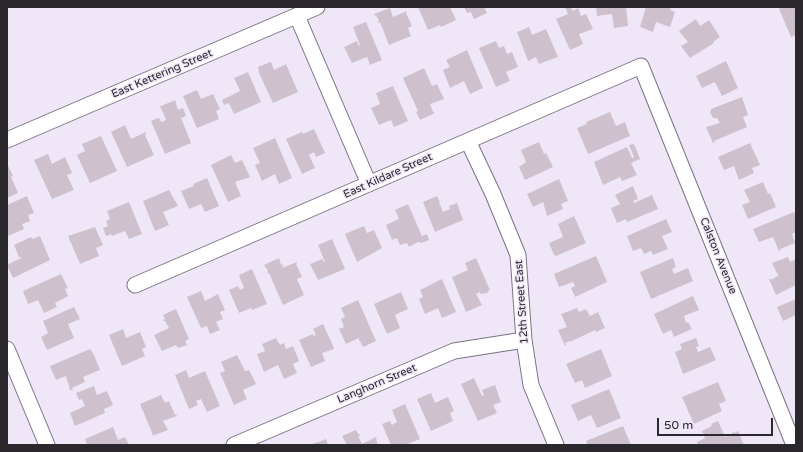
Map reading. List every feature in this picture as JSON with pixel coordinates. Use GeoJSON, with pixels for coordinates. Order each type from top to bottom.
{"type":"FeatureCollection","features":[{"type":"Feature","properties":{"kind":"street","name":"East Kettering Street"},"geometry":{"type":"LineString","coordinates":[[7,140],[317,7]]}},
{"type":"Feature","properties":{"kind":"street"},"geometry":{"type":"LineString","coordinates":[[297,16],[369,184]]}},
{"type":"Feature","properties":{"kind":"street","name":"East Kildare Street"},"geometry":{"type":"LineString","coordinates":[[135,286],[641,66]]}},
{"type":"Feature","properties":{"kind":"street","name":"Calston Avenue"},"geometry":{"type":"LineString","coordinates":[[641,66],[794,445]]}},
{"type":"Feature","properties":{"kind":"street","name":"12th Street East"},"geometry":{"type":"LineString","coordinates":[[468,141],[493,194],[518,254],[524,340],[531,384],[556,445]]}},
{"type":"Feature","properties":{"kind":"street","name":"Langhorn Street"},"geometry":{"type":"LineString","coordinates":[[234,445],[454,351],[524,340]]}},
{"type":"Feature","properties":{"kind":"street"},"geometry":{"type":"LineString","coordinates":[[8,355],[46,445]]}},
{"type":"Feature","properties":{"kind":"building"},"geometry":{"type":"Polygon","coordinates":[[[418,7],[450,7],[456,20],[441,27],[440,25],[428,30],[418,7]]]}},
{"type":"Feature","properties":{"kind":"building"},"geometry":{"type":"Polygon","coordinates":[[[464,7],[484,7],[487,13],[474,19],[471,12],[467,13],[464,7]]]}},
{"type":"Feature","properties":{"kind":"building"},"geometry":{"type":"Polygon","coordinates":[[[565,7],[571,7],[573,11],[578,8],[581,16],[586,14],[593,29],[579,34],[583,44],[570,50],[556,19],[568,14],[565,7]]]}},
{"type":"Feature","properties":{"kind":"building"},"geometry":{"type":"Polygon","coordinates":[[[596,7],[626,7],[628,26],[614,28],[612,14],[597,16],[596,7]]]}},
{"type":"Feature","properties":{"kind":"building"},"geometry":{"type":"Polygon","coordinates":[[[646,7],[671,7],[670,10],[675,12],[670,27],[656,22],[653,32],[640,27],[646,7]]]}},
{"type":"Feature","properties":{"kind":"building"},"geometry":{"type":"Polygon","coordinates":[[[783,7],[796,7],[796,35],[791,37],[779,9],[783,7]]]}},
{"type":"Feature","properties":{"kind":"building"},"geometry":{"type":"Polygon","coordinates":[[[390,8],[393,17],[407,11],[406,13],[412,26],[408,28],[411,36],[389,45],[380,22],[378,23],[379,21],[374,14],[390,8]]]}},
{"type":"Feature","properties":{"kind":"building"},"geometry":{"type":"Polygon","coordinates":[[[696,19],[700,26],[709,20],[720,37],[713,42],[714,43],[690,58],[681,46],[688,42],[679,31],[696,19]]]}},
{"type":"Feature","properties":{"kind":"building"},"geometry":{"type":"Polygon","coordinates":[[[366,22],[382,60],[370,65],[367,57],[352,63],[344,47],[357,41],[359,46],[360,45],[353,27],[366,22]]]}},
{"type":"Feature","properties":{"kind":"building"},"geometry":{"type":"Polygon","coordinates":[[[529,27],[532,35],[546,29],[558,57],[539,64],[536,57],[528,61],[517,32],[529,27]]]}},
{"type":"Feature","properties":{"kind":"building"},"geometry":{"type":"Polygon","coordinates":[[[496,41],[499,48],[504,46],[507,54],[512,52],[518,67],[506,72],[510,81],[496,87],[479,48],[496,41]]]}},
{"type":"Feature","properties":{"kind":"building"},"geometry":{"type":"Polygon","coordinates":[[[467,50],[483,88],[470,94],[464,81],[450,88],[443,70],[450,67],[446,60],[467,50]]]}},
{"type":"Feature","properties":{"kind":"building"},"geometry":{"type":"Polygon","coordinates":[[[726,61],[738,88],[722,96],[715,82],[702,88],[696,76],[726,61]]]}},
{"type":"Feature","properties":{"kind":"building"},"geometry":{"type":"Polygon","coordinates":[[[271,62],[274,70],[286,64],[298,92],[273,103],[259,73],[258,67],[271,62]]]}},
{"type":"Feature","properties":{"kind":"building"},"geometry":{"type":"Polygon","coordinates":[[[424,68],[432,86],[437,84],[444,99],[430,104],[433,112],[435,113],[420,120],[416,112],[418,111],[403,78],[424,68]]]}},
{"type":"Feature","properties":{"kind":"building"},"geometry":{"type":"Polygon","coordinates":[[[248,72],[261,102],[234,114],[229,103],[224,105],[222,100],[240,91],[234,78],[248,72]]]}},
{"type":"Feature","properties":{"kind":"building"},"geometry":{"type":"Polygon","coordinates":[[[393,86],[408,121],[394,127],[391,120],[379,125],[371,108],[380,104],[376,93],[393,86]]]}},
{"type":"Feature","properties":{"kind":"building"},"geometry":{"type":"Polygon","coordinates":[[[197,90],[201,99],[213,94],[220,109],[216,111],[219,119],[197,128],[183,96],[197,90]]]}},
{"type":"Feature","properties":{"kind":"building"},"geometry":{"type":"Polygon","coordinates":[[[742,97],[748,115],[743,117],[747,127],[714,141],[715,142],[713,143],[706,127],[720,123],[717,118],[713,118],[710,112],[711,109],[742,97]]]}},
{"type":"Feature","properties":{"kind":"building"},"geometry":{"type":"Polygon","coordinates":[[[175,100],[178,110],[183,108],[186,116],[181,118],[191,143],[165,154],[151,121],[158,118],[161,122],[166,120],[161,108],[159,107],[175,100]]]}},
{"type":"Feature","properties":{"kind":"building"},"geometry":{"type":"Polygon","coordinates":[[[610,112],[616,126],[625,122],[630,136],[588,154],[577,128],[587,124],[586,122],[610,112]]]}},
{"type":"Feature","properties":{"kind":"building"},"geometry":{"type":"Polygon","coordinates":[[[125,125],[131,139],[146,132],[145,135],[154,155],[127,167],[111,132],[125,125]]]}},
{"type":"Feature","properties":{"kind":"building"},"geometry":{"type":"Polygon","coordinates":[[[314,129],[325,153],[316,157],[314,152],[309,155],[315,168],[302,174],[286,139],[302,132],[303,134],[314,129]]]}},
{"type":"Feature","properties":{"kind":"building"},"geometry":{"type":"Polygon","coordinates":[[[101,136],[117,171],[90,183],[77,155],[85,151],[82,144],[101,136]]]}},
{"type":"Feature","properties":{"kind":"building"},"geometry":{"type":"Polygon","coordinates":[[[275,138],[292,178],[279,184],[275,174],[262,181],[255,165],[260,163],[253,148],[275,138]]]}},
{"type":"Feature","properties":{"kind":"building"},"geometry":{"type":"Polygon","coordinates":[[[539,142],[544,154],[546,153],[553,167],[525,180],[519,167],[526,162],[521,150],[539,142]]]}},
{"type":"Feature","properties":{"kind":"building"},"geometry":{"type":"Polygon","coordinates":[[[750,143],[760,165],[752,168],[754,173],[739,180],[734,166],[724,170],[718,157],[750,143]]]}},
{"type":"Feature","properties":{"kind":"building"},"geometry":{"type":"Polygon","coordinates":[[[634,144],[640,159],[631,163],[637,175],[622,181],[620,177],[603,185],[594,162],[627,147],[632,158],[634,157],[629,145],[634,144]]]}},
{"type":"Feature","properties":{"kind":"building"},"geometry":{"type":"Polygon","coordinates":[[[48,154],[52,164],[65,157],[72,173],[67,175],[74,190],[52,199],[34,160],[48,154]]]}},
{"type":"Feature","properties":{"kind":"building"},"geometry":{"type":"Polygon","coordinates":[[[231,155],[235,163],[242,160],[250,177],[235,182],[241,196],[228,202],[211,165],[231,155]]]}},
{"type":"Feature","properties":{"kind":"building"},"geometry":{"type":"Polygon","coordinates":[[[7,163],[18,193],[7,198],[7,163]]]}},
{"type":"Feature","properties":{"kind":"building"},"geometry":{"type":"Polygon","coordinates":[[[207,178],[219,206],[205,212],[201,204],[189,209],[181,191],[194,186],[193,184],[207,178]]]}},
{"type":"Feature","properties":{"kind":"building"},"geometry":{"type":"Polygon","coordinates":[[[559,179],[568,201],[561,204],[563,209],[547,216],[543,202],[533,207],[527,194],[559,179]]]}},
{"type":"Feature","properties":{"kind":"building"},"geometry":{"type":"Polygon","coordinates":[[[763,182],[776,207],[748,219],[742,205],[750,202],[744,190],[763,182]]]}},
{"type":"Feature","properties":{"kind":"building"},"geometry":{"type":"Polygon","coordinates":[[[633,186],[638,199],[633,201],[634,203],[652,195],[658,209],[627,222],[626,219],[617,223],[611,208],[620,204],[615,195],[633,186]]]}},
{"type":"Feature","properties":{"kind":"building"},"geometry":{"type":"Polygon","coordinates":[[[169,190],[178,206],[163,212],[169,225],[155,231],[143,201],[169,190]]]}},
{"type":"Feature","properties":{"kind":"building"},"geometry":{"type":"Polygon","coordinates":[[[27,196],[34,213],[28,215],[30,221],[22,224],[24,229],[8,236],[7,205],[27,196]]]}},
{"type":"Feature","properties":{"kind":"building"},"geometry":{"type":"Polygon","coordinates":[[[437,196],[443,212],[450,209],[449,206],[457,203],[463,220],[435,232],[423,202],[437,196]]]}},
{"type":"Feature","properties":{"kind":"building"},"geometry":{"type":"Polygon","coordinates":[[[129,202],[142,234],[129,239],[125,231],[112,236],[111,234],[106,236],[103,228],[108,226],[106,221],[110,219],[107,211],[129,202]]]}},
{"type":"Feature","properties":{"kind":"building"},"geometry":{"type":"Polygon","coordinates":[[[408,204],[422,236],[427,234],[429,240],[422,243],[418,242],[409,247],[407,243],[400,245],[397,238],[392,240],[386,225],[399,219],[395,210],[408,204]]]}},
{"type":"Feature","properties":{"kind":"building"},"geometry":{"type":"Polygon","coordinates":[[[794,212],[796,217],[796,232],[792,234],[795,243],[780,249],[781,250],[779,251],[773,237],[759,242],[753,229],[794,212]]]}},
{"type":"Feature","properties":{"kind":"building"},"geometry":{"type":"Polygon","coordinates":[[[574,216],[586,243],[556,256],[554,255],[549,243],[563,237],[558,224],[574,216]]]}},
{"type":"Feature","properties":{"kind":"building"},"geometry":{"type":"Polygon","coordinates":[[[666,219],[672,232],[662,236],[668,249],[653,255],[651,251],[644,254],[641,248],[633,251],[627,236],[666,219]]]}},
{"type":"Feature","properties":{"kind":"building"},"geometry":{"type":"Polygon","coordinates":[[[364,226],[367,233],[374,230],[382,248],[357,262],[345,234],[364,226]]]}},
{"type":"Feature","properties":{"kind":"building"},"geometry":{"type":"Polygon","coordinates":[[[95,227],[103,245],[96,248],[99,256],[80,264],[68,236],[95,227]]]}},
{"type":"Feature","properties":{"kind":"building"},"geometry":{"type":"Polygon","coordinates":[[[40,236],[50,260],[13,278],[7,265],[21,258],[19,257],[14,245],[31,237],[32,239],[40,236]]]}},
{"type":"Feature","properties":{"kind":"building"},"geometry":{"type":"Polygon","coordinates":[[[332,239],[345,269],[318,280],[310,264],[322,259],[325,262],[318,245],[332,239]]]}},
{"type":"Feature","properties":{"kind":"building"},"geometry":{"type":"Polygon","coordinates":[[[596,256],[607,282],[575,297],[571,288],[575,286],[573,282],[559,287],[554,274],[596,256]]]}},
{"type":"Feature","properties":{"kind":"building"},"geometry":{"type":"Polygon","coordinates":[[[788,257],[790,262],[796,259],[796,285],[776,295],[769,279],[771,280],[777,276],[779,277],[772,263],[788,257]]]}},
{"type":"Feature","properties":{"kind":"building"},"geometry":{"type":"Polygon","coordinates":[[[279,258],[281,265],[282,264],[283,266],[282,268],[297,262],[296,264],[302,277],[297,279],[304,295],[283,305],[264,265],[279,258]]]}},
{"type":"Feature","properties":{"kind":"building"},"geometry":{"type":"Polygon","coordinates":[[[476,258],[489,288],[491,289],[488,290],[489,292],[483,294],[480,294],[480,292],[476,294],[482,305],[466,312],[452,277],[468,270],[465,263],[476,258]]]}},
{"type":"Feature","properties":{"kind":"building"},"geometry":{"type":"Polygon","coordinates":[[[673,258],[676,267],[672,269],[674,274],[688,268],[693,281],[651,299],[640,272],[673,258]]]}},
{"type":"Feature","properties":{"kind":"building"},"geometry":{"type":"Polygon","coordinates":[[[252,269],[267,304],[239,313],[229,290],[238,286],[240,290],[244,288],[239,275],[252,269]]]}},
{"type":"Feature","properties":{"kind":"building"},"geometry":{"type":"Polygon","coordinates":[[[61,274],[68,288],[65,289],[68,296],[55,303],[57,307],[44,313],[38,300],[28,304],[23,291],[61,274]]]}},
{"type":"Feature","properties":{"kind":"building"},"geometry":{"type":"Polygon","coordinates":[[[442,279],[456,312],[442,318],[438,308],[425,314],[419,299],[423,297],[420,290],[442,279]]]}},
{"type":"Feature","properties":{"kind":"building"},"geometry":{"type":"Polygon","coordinates":[[[201,291],[205,301],[218,294],[225,310],[220,312],[223,319],[216,322],[220,330],[210,334],[207,326],[201,328],[187,297],[201,291]]]}},
{"type":"Feature","properties":{"kind":"building"},"geometry":{"type":"Polygon","coordinates":[[[401,292],[408,309],[395,315],[400,328],[387,334],[374,304],[401,292]]]}},
{"type":"Feature","properties":{"kind":"building"},"geometry":{"type":"Polygon","coordinates":[[[693,296],[699,310],[684,316],[686,323],[688,322],[692,329],[674,337],[671,330],[663,334],[654,314],[693,296]]]}},
{"type":"Feature","properties":{"kind":"building"},"geometry":{"type":"Polygon","coordinates":[[[796,299],[796,315],[783,321],[777,307],[796,299]]]}},
{"type":"Feature","properties":{"kind":"building"},"geometry":{"type":"Polygon","coordinates":[[[358,300],[376,341],[363,347],[359,341],[359,338],[346,344],[339,329],[344,327],[341,319],[345,317],[341,308],[358,300]]]}},
{"type":"Feature","properties":{"kind":"building"},"geometry":{"type":"Polygon","coordinates":[[[74,307],[80,319],[68,324],[74,338],[47,350],[41,337],[48,333],[43,321],[74,307]]]}},
{"type":"Feature","properties":{"kind":"building"},"geometry":{"type":"Polygon","coordinates":[[[577,308],[579,312],[586,309],[590,316],[598,312],[605,328],[596,332],[595,330],[571,342],[565,343],[565,346],[558,330],[567,327],[561,314],[577,308]]]}},
{"type":"Feature","properties":{"kind":"building"},"geometry":{"type":"Polygon","coordinates":[[[176,309],[189,339],[185,341],[187,345],[178,348],[176,345],[162,351],[154,335],[169,328],[163,320],[165,319],[163,315],[176,309]]]}},
{"type":"Feature","properties":{"kind":"building"},"geometry":{"type":"Polygon","coordinates":[[[323,324],[334,349],[322,353],[325,361],[311,367],[299,340],[313,334],[314,336],[316,335],[313,329],[323,324]]]}},
{"type":"Feature","properties":{"kind":"building"},"geometry":{"type":"Polygon","coordinates":[[[123,329],[126,338],[140,332],[146,347],[142,349],[145,356],[122,366],[109,335],[123,329]]]}},
{"type":"Feature","properties":{"kind":"building"},"geometry":{"type":"Polygon","coordinates":[[[276,338],[280,345],[284,343],[286,349],[293,346],[299,361],[293,364],[297,373],[284,379],[278,365],[264,372],[257,354],[265,351],[262,344],[276,338]]]}},
{"type":"Feature","properties":{"kind":"building"},"geometry":{"type":"Polygon","coordinates":[[[696,338],[699,346],[696,347],[698,352],[710,347],[716,360],[683,374],[675,352],[682,349],[680,344],[696,338]]]}},
{"type":"Feature","properties":{"kind":"building"},"geometry":{"type":"Polygon","coordinates":[[[90,349],[100,370],[83,377],[85,382],[72,388],[73,390],[70,390],[66,376],[56,380],[50,366],[90,349]]]}},
{"type":"Feature","properties":{"kind":"building"},"geometry":{"type":"Polygon","coordinates":[[[601,349],[612,376],[585,388],[582,380],[575,383],[566,364],[601,349]]]}},
{"type":"Feature","properties":{"kind":"building"},"geometry":{"type":"Polygon","coordinates":[[[237,355],[245,371],[249,370],[256,384],[243,390],[247,399],[234,405],[220,373],[225,371],[221,362],[237,355]]]}},
{"type":"Feature","properties":{"kind":"building"},"geometry":{"type":"Polygon","coordinates":[[[186,370],[189,378],[205,371],[220,406],[207,412],[201,399],[196,401],[198,405],[189,409],[175,375],[186,370]]]}},
{"type":"Feature","properties":{"kind":"building"},"geometry":{"type":"Polygon","coordinates":[[[474,378],[482,396],[484,395],[482,390],[495,385],[501,402],[493,405],[497,413],[478,421],[461,384],[474,378]]]}},
{"type":"Feature","properties":{"kind":"building"},"geometry":{"type":"Polygon","coordinates":[[[718,382],[726,401],[719,404],[722,411],[694,424],[682,397],[718,382]]]}},
{"type":"Feature","properties":{"kind":"building"},"geometry":{"type":"Polygon","coordinates":[[[94,386],[97,395],[107,391],[113,405],[104,409],[105,413],[75,426],[70,413],[85,406],[82,399],[79,400],[76,393],[94,386]]]}},
{"type":"Feature","properties":{"kind":"building"},"geometry":{"type":"Polygon","coordinates":[[[609,389],[621,418],[597,428],[591,415],[578,421],[571,405],[609,389]]]}},
{"type":"Feature","properties":{"kind":"building"},"geometry":{"type":"Polygon","coordinates":[[[431,393],[435,403],[448,397],[454,411],[450,413],[453,421],[431,431],[417,399],[431,393]]]}},
{"type":"Feature","properties":{"kind":"building"},"geometry":{"type":"Polygon","coordinates":[[[161,395],[165,403],[169,401],[175,415],[176,414],[177,416],[163,421],[168,430],[152,436],[153,435],[140,404],[161,395]]]}},
{"type":"Feature","properties":{"kind":"building"},"geometry":{"type":"Polygon","coordinates":[[[405,404],[420,439],[405,445],[391,445],[382,424],[390,421],[392,425],[397,422],[392,410],[405,404]]]}},
{"type":"Feature","properties":{"kind":"building"},"geometry":{"type":"Polygon","coordinates":[[[718,421],[725,437],[738,431],[744,445],[698,445],[697,442],[705,438],[702,431],[718,421]]]}},
{"type":"Feature","properties":{"kind":"building"},"geometry":{"type":"Polygon","coordinates":[[[623,426],[631,445],[588,445],[586,441],[623,426]]]}},
{"type":"Feature","properties":{"kind":"building"},"geometry":{"type":"Polygon","coordinates":[[[113,427],[118,440],[125,437],[129,445],[87,445],[85,439],[113,427]]]}},
{"type":"Feature","properties":{"kind":"building"},"geometry":{"type":"Polygon","coordinates":[[[356,430],[360,436],[358,436],[362,444],[376,437],[378,445],[347,445],[342,436],[356,430]]]}},
{"type":"Feature","properties":{"kind":"building"},"geometry":{"type":"Polygon","coordinates":[[[326,439],[328,445],[310,445],[326,439]]]}}]}
